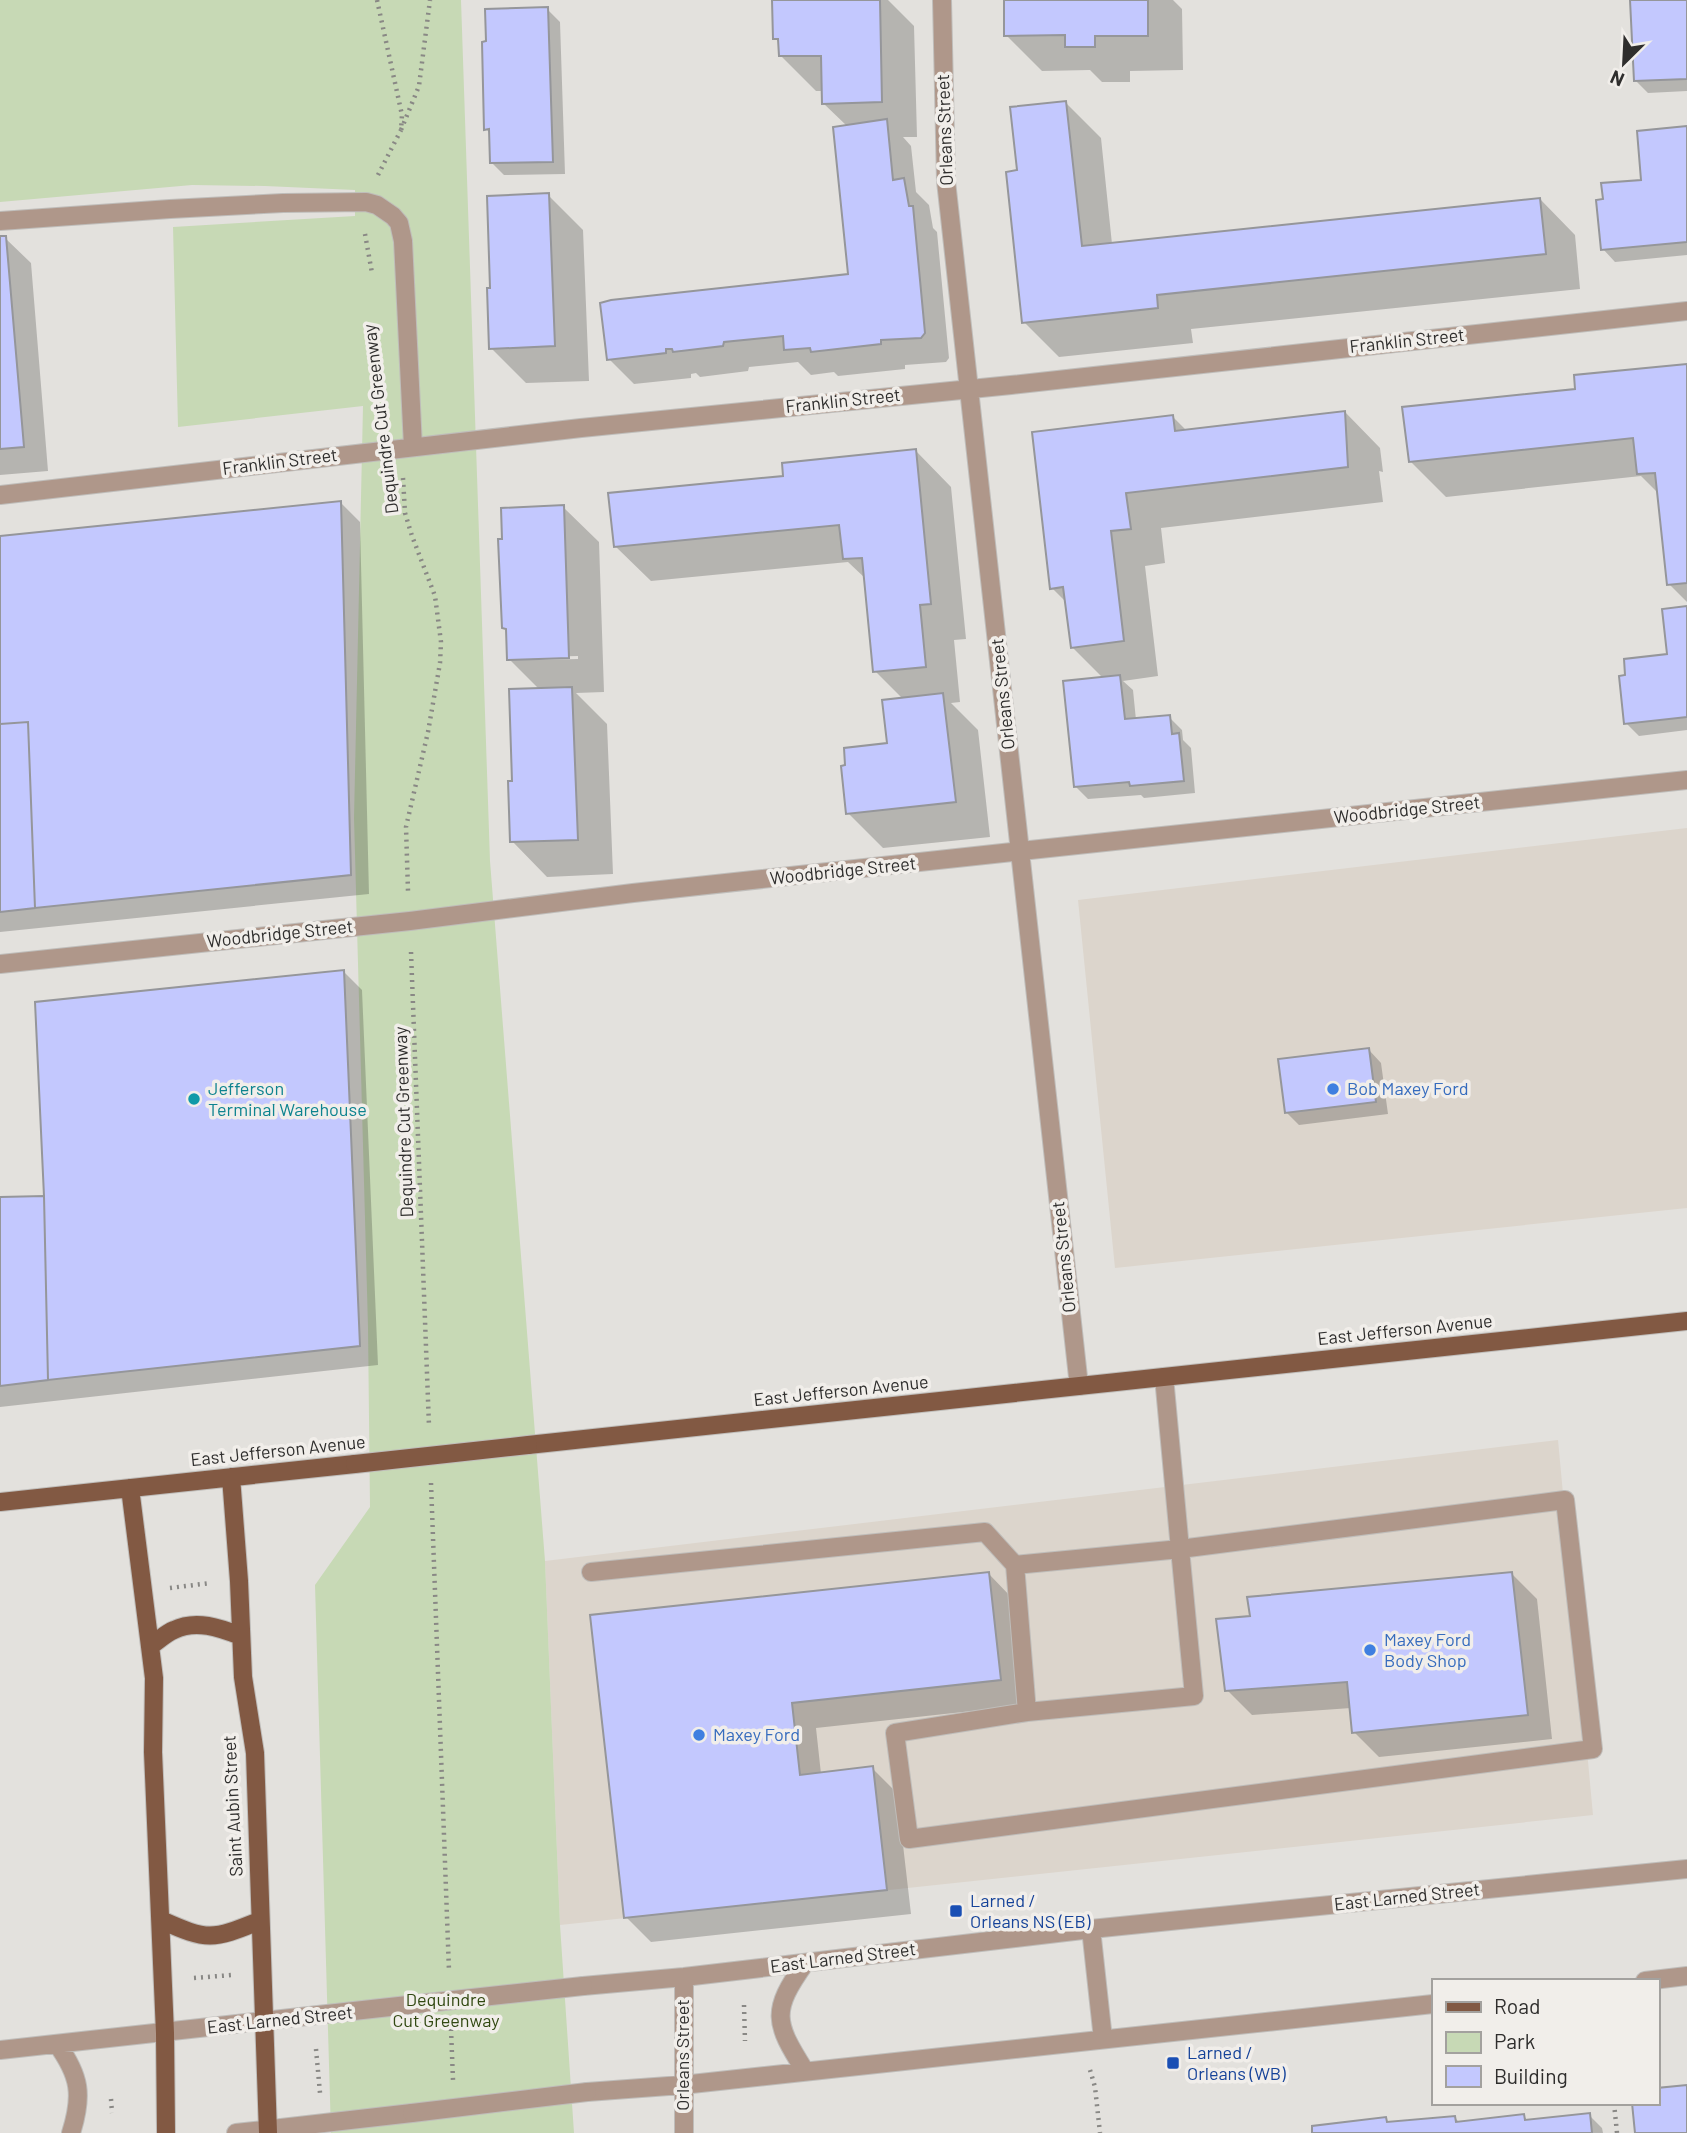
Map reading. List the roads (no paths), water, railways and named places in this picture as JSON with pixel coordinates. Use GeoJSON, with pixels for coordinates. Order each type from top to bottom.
{"type":"FeatureCollection","features":[{"type":"Feature","properties":{"kind":"main road","name":"East Jefferson Avenue"},"geometry":{"type":"LineString","coordinates":[[0,1502],[1687,1321]]}},
{"type":"Feature","properties":{"kind":"main road","name":"Saint Aubin Street"},"geometry":{"type":"LineString","coordinates":[[230,1477],[243,1677],[255,1754],[268,2132]]}},
{"type":"Feature","properties":{"kind":"main road"},"geometry":{"type":"LineString","coordinates":[[130,1489],[154,1678],[153,1752],[165,2033],[166,2133]]}},
{"type":"Feature","properties":{"kind":"main road"},"geometry":{"type":"LineString","coordinates":[[150,1647],[174,1629],[194,1625],[214,1626],[241,1636]]}},
{"type":"Feature","properties":{"kind":"main road"},"geometry":{"type":"LineString","coordinates":[[161,1920],[193,1934],[210,1937],[259,1921]]}},
{"type":"Feature","properties":{"kind":"street","name":"Orleans Street"},"geometry":{"type":"LineString","coordinates":[[942,0],[946,181],[1079,1386]]}},
{"type":"Feature","properties":{"kind":"street"},"geometry":{"type":"LineString","coordinates":[[0,221],[283,203],[366,202],[386,210],[399,223],[402,232],[405,448]]}},
{"type":"Feature","properties":{"kind":"street","name":"Franklin Street"},"geometry":{"type":"LineString","coordinates":[[0,495],[405,448],[1687,311]]}},
{"type":"Feature","properties":{"kind":"street","name":"Woodbridge Street"},"geometry":{"type":"LineString","coordinates":[[0,964],[1687,780]]}},
{"type":"Feature","properties":{"kind":"street"},"geometry":{"type":"LineString","coordinates":[[1015,1565],[1180,1549],[1565,1500],[1593,1749],[909,1839],[895,1733],[1027,1712],[1194,1696],[1180,1549],[1164,1377]]}},
{"type":"Feature","properties":{"kind":"street"},"geometry":{"type":"LineString","coordinates":[[591,1572],[985,1532],[1015,1565],[1027,1712]]}},
{"type":"Feature","properties":{"kind":"street","name":"East Larned Street"},"geometry":{"type":"LineString","coordinates":[[0,2050],[684,1977],[1091,1929],[1687,1869]]}},
{"type":"Feature","properties":{"kind":"street"},"geometry":{"type":"LineString","coordinates":[[1091,1929],[1103,2039]]}},
{"type":"Feature","properties":{"kind":"street"},"geometry":{"type":"LineString","coordinates":[[805,1963],[788,1988],[779,2014],[789,2045],[805,2071]]}},
{"type":"Feature","properties":{"kind":"street"},"geometry":{"type":"LineString","coordinates":[[1659,1979],[1687,1976]]}},
{"type":"Feature","properties":{"kind":"street","name":"Orleans Street"},"geometry":{"type":"LineString","coordinates":[[684,1977],[684,2133]]}},
{"type":"Feature","properties":{"kind":"street"},"geometry":{"type":"LineString","coordinates":[[236,2133],[268,2132],[587,2092],[682,2085],[1432,2004]]}},
{"type":"Feature","properties":{"kind":"street"},"geometry":{"type":"LineString","coordinates":[[57,2044],[72,2065],[80,2092],[71,2133]]}},
{"type":"Feature","properties":{"kind":"place","name":"Bob Maxey Ford"},"geometry":{"type":"Point","coordinates":[1333,1089]}},
{"type":"Feature","properties":{"kind":"place","name":"Jefferson Terminal Warehouse"},"geometry":{"type":"Point","coordinates":[194,1099]}},
{"type":"Feature","properties":{"kind":"place","name":"Maxey Ford Body Shop"},"geometry":{"type":"Point","coordinates":[1370,1650]}},
{"type":"Feature","properties":{"kind":"place","name":"Maxey Ford"},"geometry":{"type":"Point","coordinates":[699,1735]}},
{"type":"Feature","properties":{"kind":"place","name":"Larned / Orleans NS (EB)"},"geometry":{"type":"Point","coordinates":[956,1911]}},
{"type":"Feature","properties":{"kind":"place","name":"Larned / Orleans (WB)"},"geometry":{"type":"Point","coordinates":[1173,2063]}},
{"type":"Feature","properties":{"kind":"park label","name":"Dequindre Cut Greenway"},"geometry":{"type":"Point","coordinates":[446,2010]}}]}
